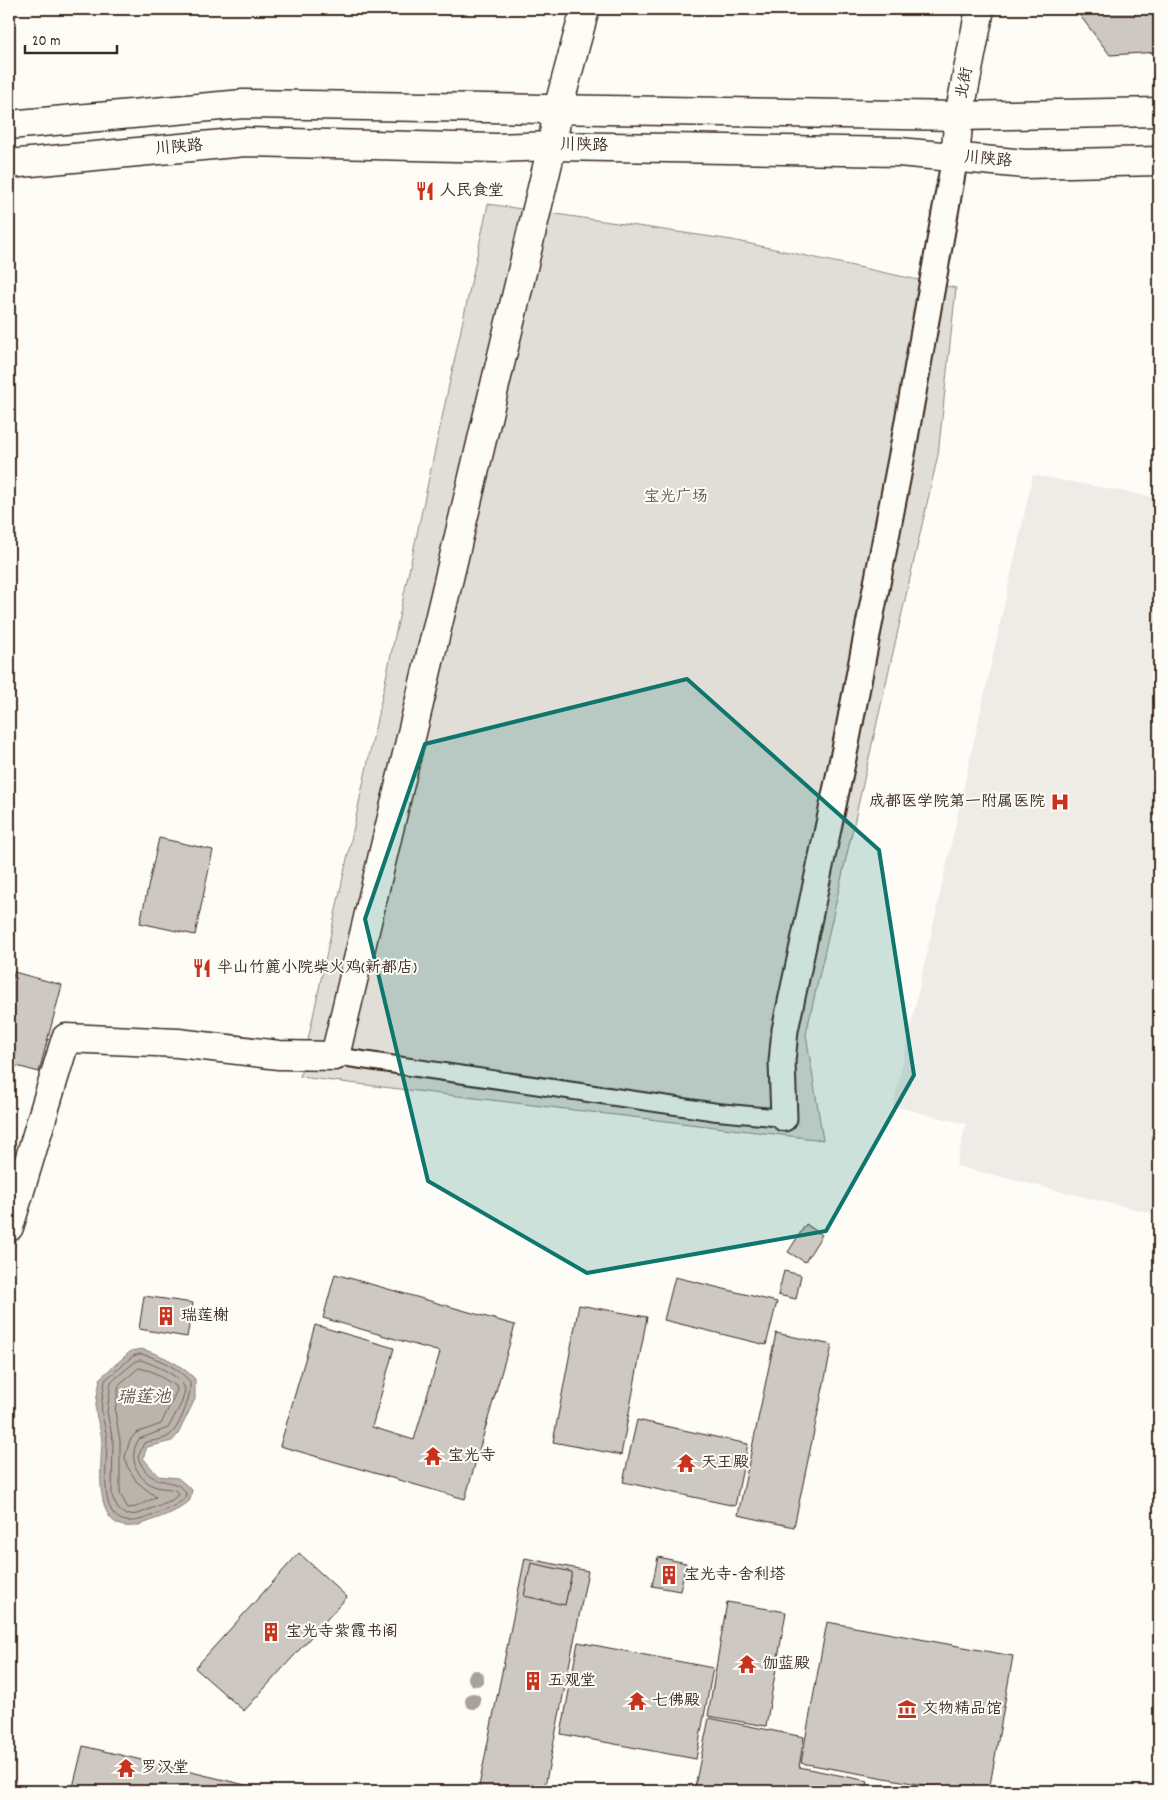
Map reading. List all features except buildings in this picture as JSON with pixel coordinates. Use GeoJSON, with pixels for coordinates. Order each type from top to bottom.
{"type":"FeatureCollection","features":[{"type":"Feature","properties":{"kind":"main road"},"geometry":{"type":"LineString","coordinates":[[9,1227],[66,1038],[178,1043],[279,1055],[335,1056],[552,146],[558,109],[585,9]]}},
{"type":"Feature","properties":{"kind":"main road","name":"北街"},"geometry":{"type":"LineString","coordinates":[[955,157],[959,116],[980,9]]}},
{"type":"Feature","properties":{"kind":"main road"},"geometry":{"type":"LineString","coordinates":[[9,125],[243,104],[497,110],[558,109],[959,116],[1159,112]]}},
{"type":"Feature","properties":{"kind":"main road","name":"川陕路"},"geometry":{"type":"LineString","coordinates":[[9,164],[244,142],[497,148],[552,146],[899,152],[1025,164],[1159,161]]}},
{"type":"Feature","properties":{"kind":"street"},"geometry":{"type":"LineString","coordinates":[[784,1118],[782,1062],[785,1030],[828,830],[890,517],[955,157]]}},
{"type":"Feature","properties":{"kind":"lane"},"geometry":{"type":"LineString","coordinates":[[335,1056],[717,1112],[784,1118]]}},
{"type":"Feature","properties":{"kind":"highlighted area"},"geometry":{"type":"Polygon","coordinates":[[[687,679],[879,850],[914,1075],[826,1231],[587,1273],[428,1181],[365,919],[425,744],[687,679]]]}},
{"type":"Feature","properties":{"kind":"shaded area","name":"成都医学院第一附属医院"},"geometry":{"type":"Polygon","coordinates":[[[1033,475],[1159,498],[1159,1215],[956,1166],[966,1124],[893,1106],[1033,475]]]}},
{"type":"Feature","properties":{"kind":"green space","name":"宝光广场"},"geometry":{"type":"Polygon","coordinates":[[[488,204],[732,240],[956,288],[938,455],[806,1034],[823,1140],[300,1077],[488,204]]]}},
{"type":"Feature","properties":{"kind":"water","name":"瑞莲池"},"geometry":{"type":"Polygon","coordinates":[[[141,1349],[170,1360],[195,1379],[195,1399],[178,1434],[172,1441],[147,1447],[143,1458],[158,1476],[178,1478],[192,1490],[190,1500],[182,1507],[150,1521],[131,1526],[118,1524],[109,1516],[104,1504],[101,1489],[102,1438],[96,1404],[100,1378],[131,1351],[141,1349]]]}},
{"type":"Feature","properties":{"kind":"place","name":"人民食堂"},"geometry":{"type":"Point","coordinates":[425,191]}},
{"type":"Feature","properties":{"kind":"place","name":"成都医学院第一附属医院"},"geometry":{"type":"Point","coordinates":[1060,802]}},
{"type":"Feature","properties":{"kind":"place","name":"半山竹簏小院柴火鸡(新都店)"},"geometry":{"type":"Point","coordinates":[202,968]}},
{"type":"Feature","properties":{"kind":"place","name":"瑞莲榭"},"geometry":{"type":"Point","coordinates":[166,1316]}},
{"type":"Feature","properties":{"kind":"place","name":"宝光寺"},"geometry":{"type":"Point","coordinates":[433,1456]}},
{"type":"Feature","properties":{"kind":"place","name":"天王殿"},"geometry":{"type":"Point","coordinates":[686,1463]}},
{"type":"Feature","properties":{"kind":"place","name":"宝光寺-舍利塔"},"geometry":{"type":"Point","coordinates":[669,1575]}},
{"type":"Feature","properties":{"kind":"place","name":"宝光寺紫霞书阁"},"geometry":{"type":"Point","coordinates":[271,1632]}},
{"type":"Feature","properties":{"kind":"place","name":"伽蓝殿"},"geometry":{"type":"Point","coordinates":[747,1664]}},
{"type":"Feature","properties":{"kind":"place","name":"五观堂"},"geometry":{"type":"Point","coordinates":[533,1681]}},
{"type":"Feature","properties":{"kind":"place","name":"七佛殿"},"geometry":{"type":"Point","coordinates":[637,1701]}},
{"type":"Feature","properties":{"kind":"place","name":"文物精品馆"},"geometry":{"type":"Point","coordinates":[907,1709]}},
{"type":"Feature","properties":{"kind":"place","name":"罗汉堂"},"geometry":{"type":"Point","coordinates":[126,1768]}}]}
